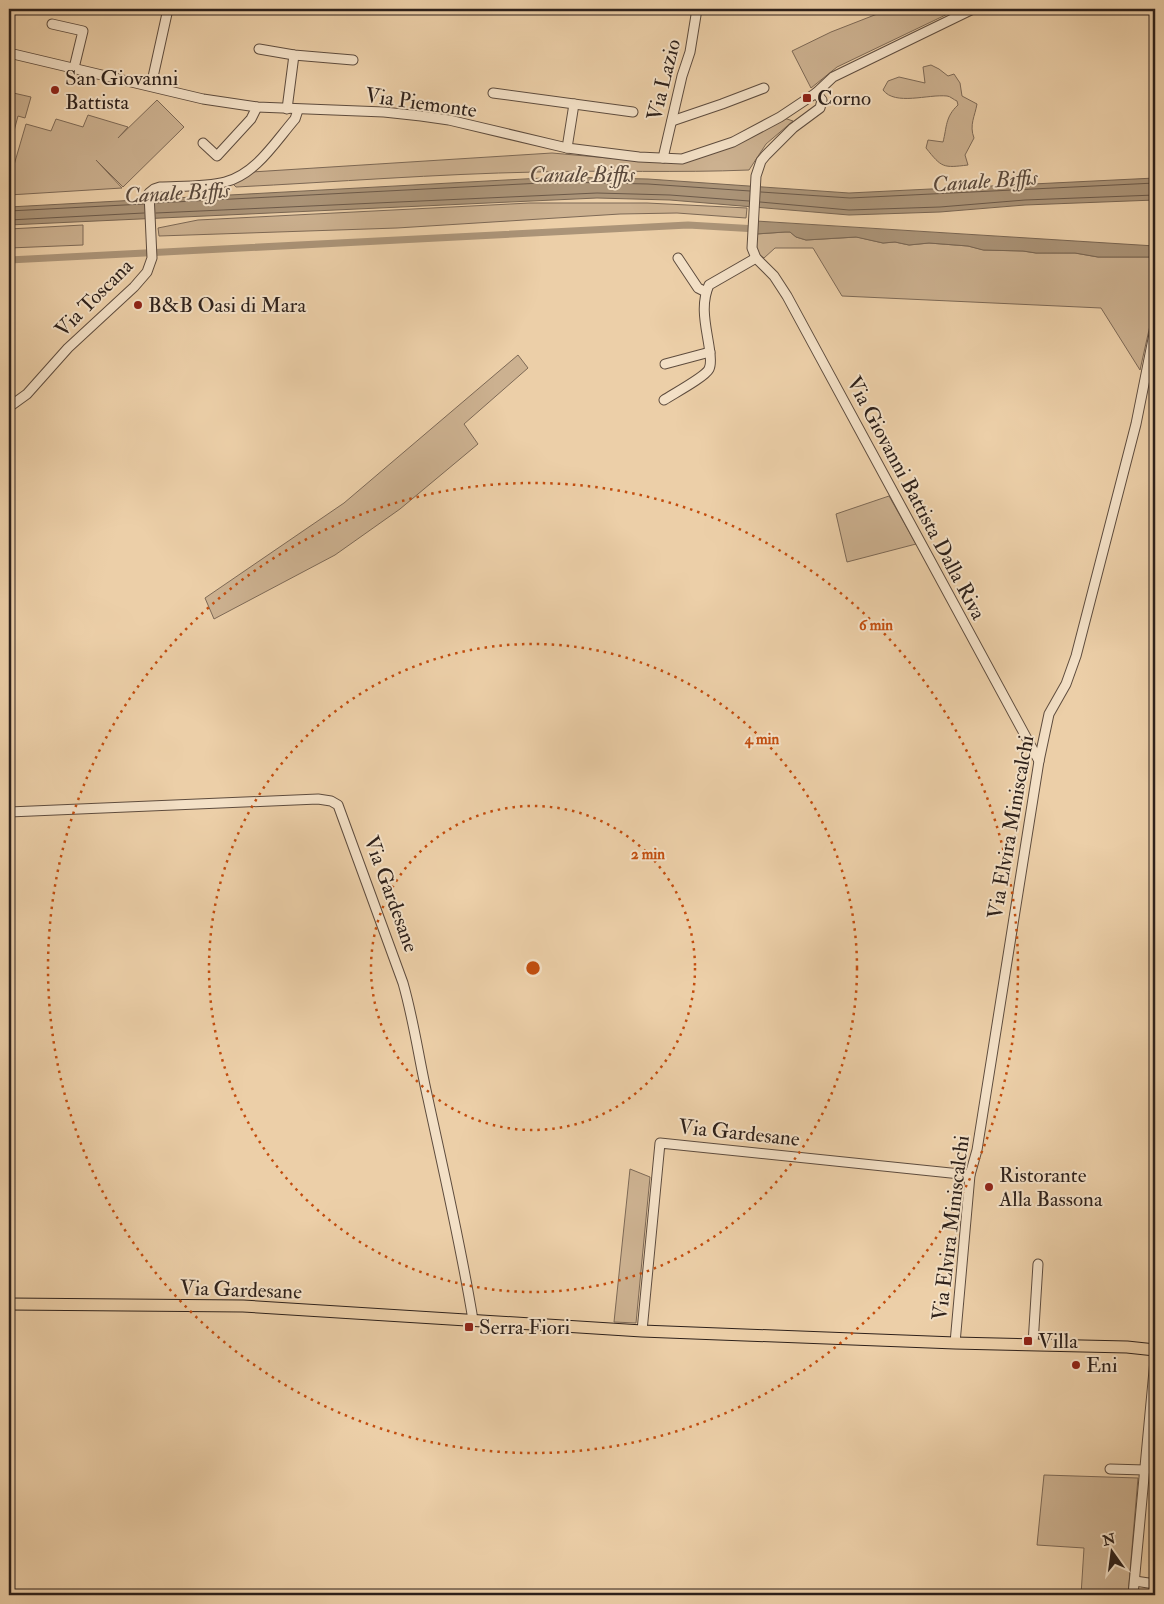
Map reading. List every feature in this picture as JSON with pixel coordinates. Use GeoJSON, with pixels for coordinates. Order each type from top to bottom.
{"type":"FeatureCollection","features":[{"type":"Feature","properties":{"kind":"main road","name":"Via Gardesane"},"geometry":{"type":"LineString","coordinates":[[9,1304],[243,1306],[642,1331],[1155,1350]]}},
{"type":"Feature","properties":{"kind":"street"},"geometry":{"type":"LineString","coordinates":[[151,86],[168,9]]}},
{"type":"Feature","properties":{"kind":"street","name":"Via Lazio"},"geometry":{"type":"LineString","coordinates":[[663,158],[682,76],[690,52],[697,9]]}},
{"type":"Feature","properties":{"kind":"street","name":"Via Piemonte"},"geometry":{"type":"LineString","coordinates":[[9,53],[203,99],[257,107],[384,112],[421,116],[449,120],[568,148],[629,156],[682,159],[733,142],[780,117],[816,93],[833,77],[973,9]]}},
{"type":"Feature","properties":{"kind":"street"},"geometry":{"type":"LineString","coordinates":[[52,24],[83,31],[74,68]]}},
{"type":"Feature","properties":{"kind":"street"},"geometry":{"type":"LineString","coordinates":[[259,49],[294,55],[352,60]]}},
{"type":"Feature","properties":{"kind":"street"},"geometry":{"type":"LineString","coordinates":[[286,109],[294,55]]}},
{"type":"Feature","properties":{"kind":"street"},"geometry":{"type":"LineString","coordinates":[[672,121],[764,88]]}},
{"type":"Feature","properties":{"kind":"street"},"geometry":{"type":"LineString","coordinates":[[493,92],[633,112]]}},
{"type":"Feature","properties":{"kind":"street"},"geometry":{"type":"LineString","coordinates":[[664,400],[704,375],[710,369],[710,352],[704,316],[706,292],[713,282],[756,258],[752,248],[752,236],[754,183],[758,167],[766,155],[793,128],[820,108],[822,100],[816,93]]}},
{"type":"Feature","properties":{"kind":"street"},"geometry":{"type":"LineString","coordinates":[[568,148],[574,104]]}},
{"type":"Feature","properties":{"kind":"street"},"geometry":{"type":"LineString","coordinates":[[203,143],[217,156],[251,119],[257,107]]}},
{"type":"Feature","properties":{"kind":"street","name":"Via Toscana"},"geometry":{"type":"LineString","coordinates":[[9,407],[27,394],[68,348],[148,272],[152,258],[148,193],[160,187],[223,183],[236,178],[255,166],[295,119],[298,110]]}},
{"type":"Feature","properties":{"kind":"street"},"geometry":{"type":"LineString","coordinates":[[678,258],[698,288],[706,292]]}},
{"type":"Feature","properties":{"kind":"street","name":"Via Giovanni Battista Dalla Riva"},"geometry":{"type":"LineString","coordinates":[[756,258],[774,276],[787,296],[1039,761]]}},
{"type":"Feature","properties":{"kind":"street","name":"Via Elvira Miniscalchi"},"geometry":{"type":"LineString","coordinates":[[955,1343],[970,1175],[978,1140],[1048,714],[1066,684],[1076,656],[1136,424],[1155,329]]}},
{"type":"Feature","properties":{"kind":"street"},"geometry":{"type":"LineString","coordinates":[[665,364],[710,352]]}},
{"type":"Feature","properties":{"kind":"street","name":"Via Gardesane"},"geometry":{"type":"LineString","coordinates":[[9,812],[318,799],[338,804],[410,1006],[428,1099],[456,1224],[472,1320]]}},
{"type":"Feature","properties":{"kind":"street","name":"Via Gardesane"},"geometry":{"type":"LineString","coordinates":[[642,1331],[660,1144],[970,1175]]}},
{"type":"Feature","properties":{"kind":"street"},"geometry":{"type":"LineString","coordinates":[[1032,1344],[1038,1264]]}},
{"type":"Feature","properties":{"kind":"street"},"geometry":{"type":"LineString","coordinates":[[1133,1595],[1155,1360]]}},
{"type":"Feature","properties":{"kind":"street"},"geometry":{"type":"LineString","coordinates":[[1110,1468],[1145,1470]]}},
{"type":"Feature","properties":{"kind":"street"},"geometry":{"type":"LineString","coordinates":[[1135,1581],[1155,1584]]}},
{"type":"Feature","properties":{"kind":"shaded area"},"geometry":{"type":"Polygon","coordinates":[[[890,9],[958,9],[837,67],[811,88],[792,51],[831,32],[890,9]]]}},
{"type":"Feature","properties":{"kind":"shaded area"},"geometry":{"type":"Polygon","coordinates":[[[931,65],[948,76],[954,74],[960,83],[962,96],[977,104],[972,125],[974,138],[965,155],[968,165],[944,165],[936,160],[926,148],[928,140],[943,142],[949,118],[958,105],[957,101],[947,96],[895,97],[888,95],[883,90],[888,81],[899,77],[925,83],[923,67],[931,65]]]}},
{"type":"Feature","properties":{"kind":"shaded area"},"geometry":{"type":"Polygon","coordinates":[[[9,92],[31,97],[25,118],[18,116],[14,131],[9,129],[9,92]]]}},
{"type":"Feature","properties":{"kind":"shaded area"},"geometry":{"type":"Polygon","coordinates":[[[157,100],[184,127],[123,187],[96,160],[122,188],[9,195],[9,182],[26,124],[51,131],[56,119],[83,127],[88,115],[128,127],[118,138],[157,100]]]}},
{"type":"Feature","properties":{"kind":"shaded area"},"geometry":{"type":"Polygon","coordinates":[[[784,118],[793,121],[766,144],[749,170],[563,171],[424,176],[236,187],[233,184],[252,172],[552,153],[642,161],[683,162],[784,118]]]}},
{"type":"Feature","properties":{"kind":"shaded area"},"geometry":{"type":"Polygon","coordinates":[[[530,203],[647,203],[747,208],[746,218],[677,213],[620,214],[397,228],[159,236],[158,228],[198,220],[530,203]]]}},
{"type":"Feature","properties":{"kind":"shaded area"},"geometry":{"type":"Polygon","coordinates":[[[83,225],[83,245],[9,248],[9,229],[83,225]]]}},
{"type":"Feature","properties":{"kind":"shaded area"},"geometry":{"type":"Polygon","coordinates":[[[790,232],[796,237],[806,240],[857,237],[883,243],[895,242],[909,245],[929,243],[968,246],[984,250],[1075,253],[1098,257],[1155,257],[1155,303],[1140,370],[1101,308],[842,296],[813,248],[775,248],[764,258],[757,253],[756,234],[790,232]]]}},
{"type":"Feature","properties":{"kind":"shaded area"},"geometry":{"type":"Polygon","coordinates":[[[518,355],[528,368],[464,424],[478,444],[400,509],[335,555],[214,619],[205,598],[344,503],[518,355]]]}},
{"type":"Feature","properties":{"kind":"shaded area"},"geometry":{"type":"Polygon","coordinates":[[[889,496],[916,544],[847,562],[836,514],[889,496]]]}},
{"type":"Feature","properties":{"kind":"shaded area"},"geometry":{"type":"Polygon","coordinates":[[[630,1169],[650,1177],[636,1323],[614,1322],[630,1169]]]}},
{"type":"Feature","properties":{"kind":"shaded area"},"geometry":{"type":"Polygon","coordinates":[[[1044,1475],[1138,1478],[1128,1595],[1081,1595],[1084,1548],[1037,1545],[1044,1475]]]}},
{"type":"Feature","properties":{"kind":"water"},"geometry":{"type":"Polygon","coordinates":[[[561,177],[648,179],[849,193],[1155,178],[1155,200],[849,215],[670,200],[597,198],[9,225],[9,207],[561,177]]]}},
{"type":"Feature","properties":{"kind":"water"},"geometry":{"type":"Polygon","coordinates":[[[756,221],[1155,246],[1155,257],[1098,257],[1075,253],[983,250],[968,246],[929,243],[909,245],[895,242],[883,243],[856,237],[806,240],[796,237],[790,232],[756,234],[756,221]]]}},
{"type":"Feature","properties":{"kind":"waterway"},"geometry":{"type":"LineString","coordinates":[[9,260],[688,225],[757,229]]}},
{"type":"Feature","properties":{"kind":"place","name":"San Giovanni Battista"},"geometry":{"type":"Point","coordinates":[55,90]}},
{"type":"Feature","properties":{"kind":"place","name":"Corno"},"geometry":{"type":"Point","coordinates":[807,98]}},
{"type":"Feature","properties":{"kind":"place","name":"B&B Oasi di Mara"},"geometry":{"type":"Point","coordinates":[138,305]}},
{"type":"Feature","properties":{"kind":"place","name":"Ristorante Alla Bassona"},"geometry":{"type":"Point","coordinates":[989,1187]}},
{"type":"Feature","properties":{"kind":"place","name":"Serra Fiori"},"geometry":{"type":"Point","coordinates":[469,1327]}},
{"type":"Feature","properties":{"kind":"place","name":"Villa"},"geometry":{"type":"Point","coordinates":[1028,1341]}},
{"type":"Feature","properties":{"kind":"place","name":"Eni"},"geometry":{"type":"Point","coordinates":[1076,1365]}},
{"type":"Feature","properties":{"kind":"water label","name":"Canale Biffis"},"geometry":{"type":"Point","coordinates":[582,175]}},
{"type":"Feature","properties":{"kind":"water label","name":"Canale Biffis"},"geometry":{"type":"Point","coordinates":[985,181]}},
{"type":"Feature","properties":{"kind":"water label","name":"Canale Biffis"},"geometry":{"type":"Point","coordinates":[177,193]}}]}
